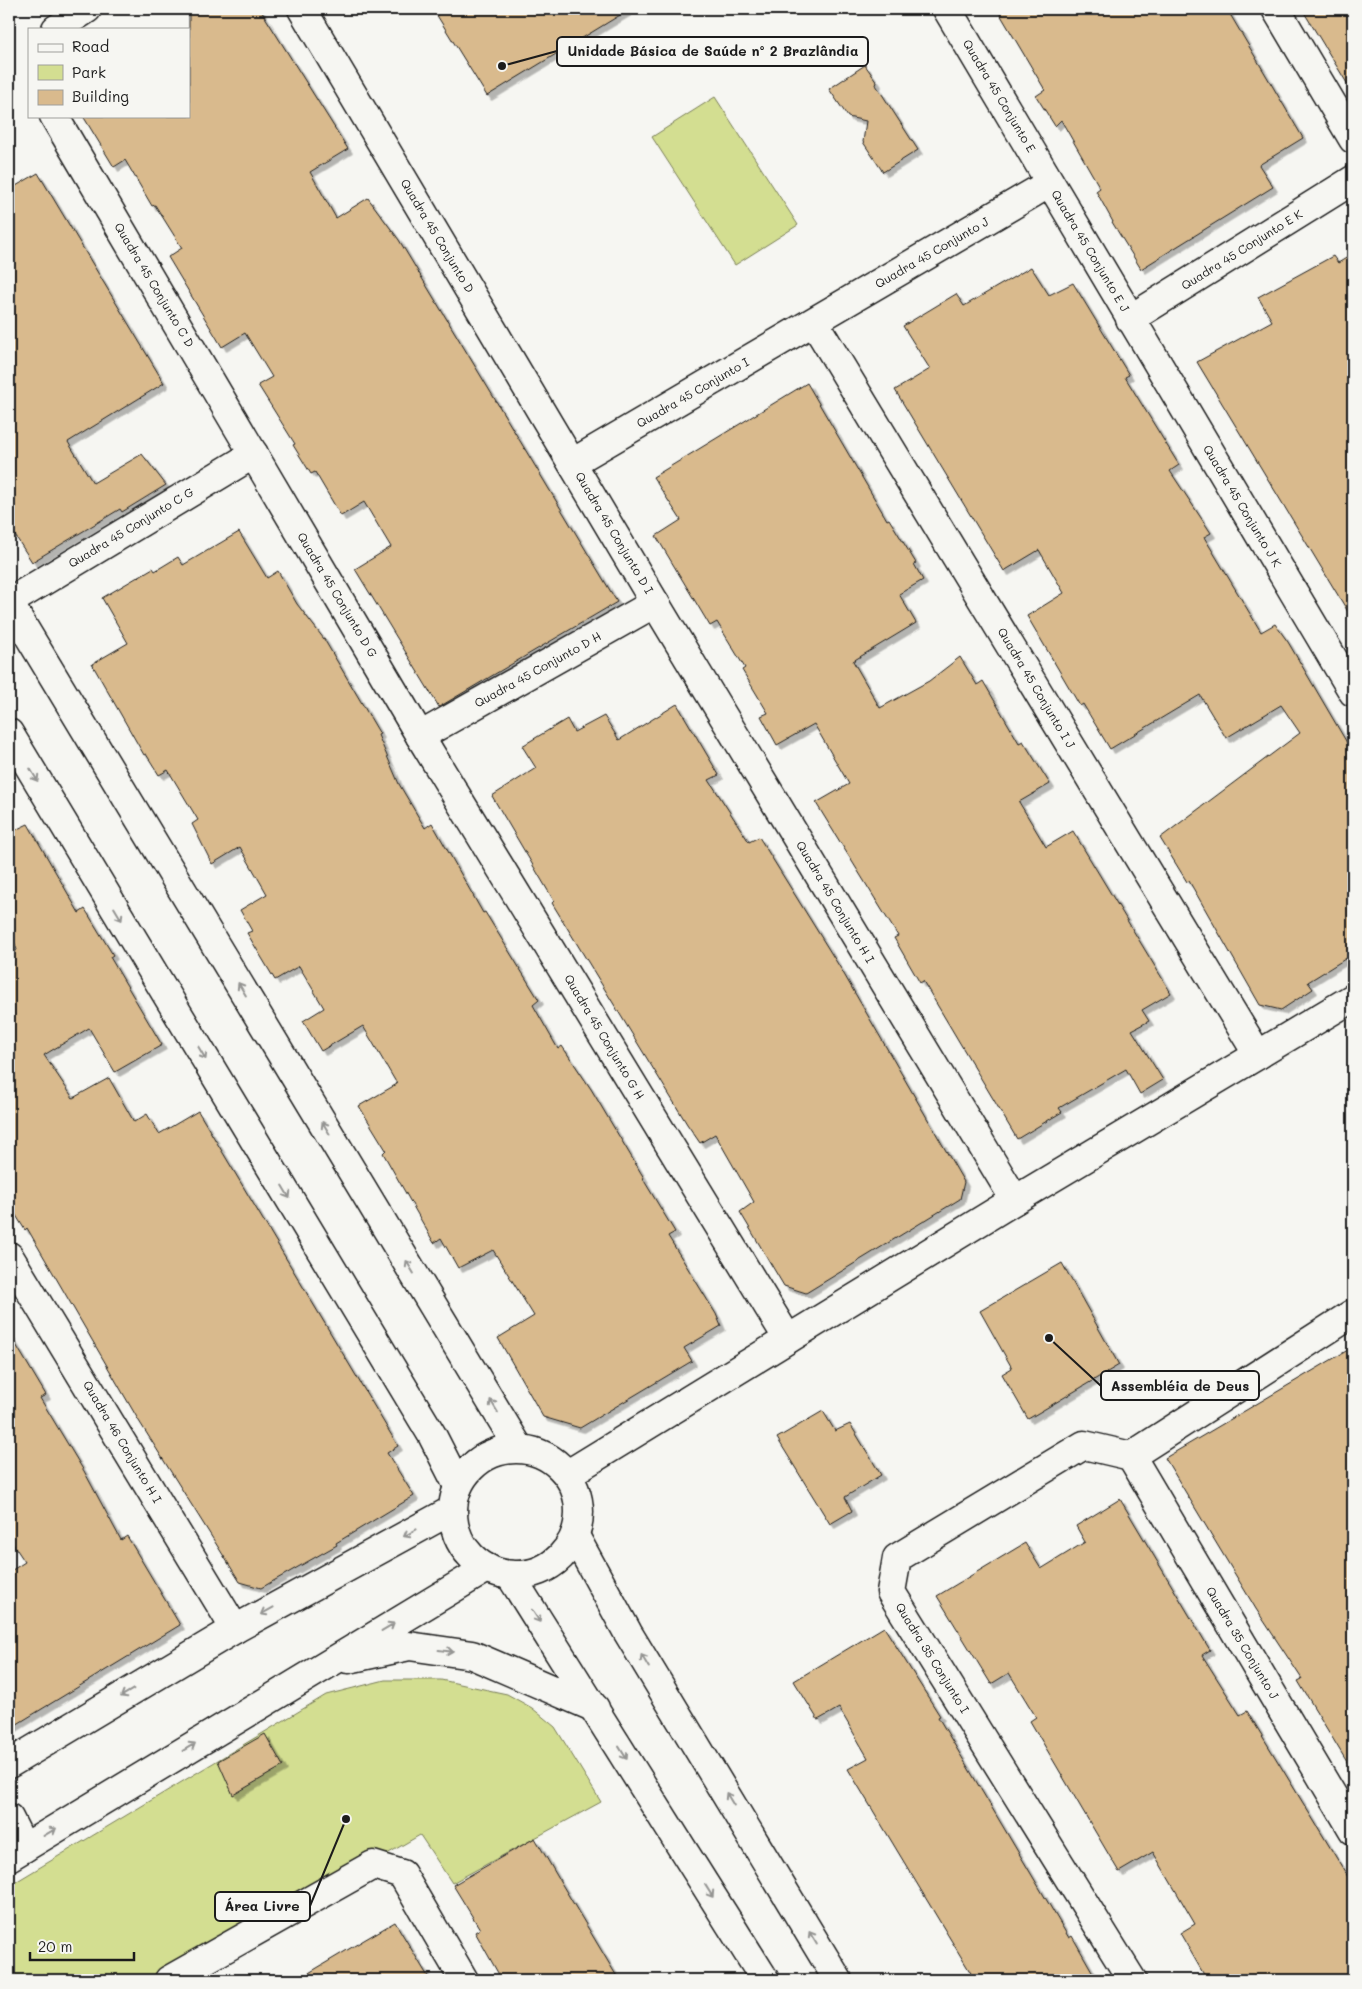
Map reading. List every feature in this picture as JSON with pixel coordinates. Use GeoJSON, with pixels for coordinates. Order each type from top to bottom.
{"type":"FeatureCollection","features":[{"type":"Feature","properties":{"kind":"street"},"geometry":{"type":"LineString","coordinates":[[58,28],[86,9]]}},
{"type":"Feature","properties":{"kind":"street","name":"Quadra 45 Conjunto D"},"geometry":{"type":"LineString","coordinates":[[302,9],[572,464]]}},
{"type":"Feature","properties":{"kind":"street","name":"Quadra 45 Conjunto E"},"geometry":{"type":"LineString","coordinates":[[947,9],[1050,183]]}},
{"type":"Feature","properties":{"kind":"street"},"geometry":{"type":"LineString","coordinates":[[1276,9],[1353,139]]}},
{"type":"Feature","properties":{"kind":"street","name":"Quadra 45 Conjunto C D"},"geometry":{"type":"LineString","coordinates":[[55,118],[254,454]]}},
{"type":"Feature","properties":{"kind":"street","name":"Quadra 45 Conjunto E K"},"geometry":{"type":"LineString","coordinates":[[1130,319],[1353,180]]}},
{"type":"Feature","properties":{"kind":"street","name":"Quadra 45 Conjunto E J"},"geometry":{"type":"LineString","coordinates":[[1050,183],[1130,319]]}},
{"type":"Feature","properties":{"kind":"street","name":"Quadra 45 Conjunto J"},"geometry":{"type":"LineString","coordinates":[[814,322],[1050,183]]}},
{"type":"Feature","properties":{"kind":"street","name":"Quadra 45 Conjunto J K"},"geometry":{"type":"LineString","coordinates":[[1130,319],[1353,692]]}},
{"type":"Feature","properties":{"kind":"street","name":"Quadra 45 Conjunto I"},"geometry":{"type":"LineString","coordinates":[[572,464],[814,322]]}},
{"type":"Feature","properties":{"kind":"street","name":"Quadra 45 Conjunto I J"},"geometry":{"type":"LineString","coordinates":[[814,322],[1258,1055]]}},
{"type":"Feature","properties":{"kind":"street","name":"Quadra 45 Conjunto C G"},"geometry":{"type":"LineString","coordinates":[[9,602],[254,454]]}},
{"type":"Feature","properties":{"kind":"street","name":"Quadra 45 Conjunto D G"},"geometry":{"type":"LineString","coordinates":[[254,454],[420,736]]}},
{"type":"Feature","properties":{"kind":"street","name":"Quadra 45 Conjunto D I"},"geometry":{"type":"LineString","coordinates":[[572,464],[655,604]]}},
{"type":"Feature","properties":{"kind":"street"},"geometry":{"type":"LineString","coordinates":[[9,602],[519,1448]]}},
{"type":"Feature","properties":{"kind":"street","name":"Quadra 45 Conjunto D H"},"geometry":{"type":"LineString","coordinates":[[420,736],[655,604]]}},
{"type":"Feature","properties":{"kind":"street","name":"Quadra 45 Conjunto H I"},"geometry":{"type":"LineString","coordinates":[[655,604],[1015,1200]]}},
{"type":"Feature","properties":{"kind":"street"},"geometry":{"type":"LineString","coordinates":[[9,733],[432,1435],[455,1498],[455,1528],[462,1544],[472,1558],[498,1572],[595,1708],[765,1980]]}},
{"type":"Feature","properties":{"kind":"street","name":"Quadra 45 Conjunto G H"},"geometry":{"type":"LineString","coordinates":[[420,736],[788,1339]]}},
{"type":"Feature","properties":{"kind":"street"},"geometry":{"type":"LineString","coordinates":[[568,1474],[1015,1200],[1353,998]]}},
{"type":"Feature","properties":{"kind":"street","name":"Quadra 46 Conjunto H I"},"geometry":{"type":"LineString","coordinates":[[9,1256],[235,1629]]}},
{"type":"Feature","properties":{"kind":"street"},"geometry":{"type":"LineString","coordinates":[[1131,1456],[1353,1314]]}},
{"type":"Feature","properties":{"kind":"street","name":"Quadra 35 Conjunto I"},"geometry":{"type":"LineString","coordinates":[[1131,1456],[1084,1445],[897,1558],[891,1592],[1132,1980]]}},
{"type":"Feature","properties":{"kind":"street"},"geometry":{"type":"LineString","coordinates":[[9,1764],[455,1498],[469,1470],[483,1458],[500,1450],[519,1448],[538,1452],[554,1460],[568,1474],[577,1493],[580,1515],[575,1536],[564,1552],[549,1566],[530,1573],[498,1572],[329,1662],[17,1852],[9,1818]]}},
{"type":"Feature","properties":{"kind":"street","name":"Quadra 35 Conjunto J"},"geometry":{"type":"LineString","coordinates":[[1131,1456],[1353,1830]]}},
{"type":"Feature","properties":{"kind":"street"},"geometry":{"type":"LineString","coordinates":[[575,1536],[628,1633],[838,1980]]}},
{"type":"Feature","properties":{"kind":"street"},"geometry":{"type":"LineString","coordinates":[[329,1662],[409,1646],[472,1654],[595,1708]]}},
{"type":"Feature","properties":{"kind":"street"},"geometry":{"type":"LineString","coordinates":[[169,1980],[373,1865],[402,1874],[464,1980]]}},
{"type":"Feature","properties":{"kind":"green space"},"geometry":{"type":"Polygon","coordinates":[[[715,97],[798,225],[735,265],[652,137],[715,97]]]}},
{"type":"Feature","properties":{"kind":"green space"},"geometry":{"type":"Polygon","coordinates":[[[385,1680],[441,1680],[507,1694],[532,1708],[555,1727],[601,1802],[452,1883],[420,1835],[169,1980],[9,1980],[9,1886],[326,1695],[385,1680]]]}},
{"type":"Feature","properties":{"kind":"building"},"geometry":{"type":"Polygon","coordinates":[[[189,9],[260,9],[348,149],[310,172],[336,218],[368,198],[399,240],[617,602],[439,707],[355,569],[391,547],[364,502],[341,516],[315,472],[311,474],[293,445],[295,444],[258,385],[272,377],[245,333],[222,347],[168,257],[182,248],[155,205],[152,206],[125,160],[114,167],[84,118],[190,118],[189,9]]]}},
{"type":"Feature","properties":{"kind":"building"},"geometry":{"type":"Polygon","coordinates":[[[433,9],[630,9],[487,96],[433,9]]]}},
{"type":"Feature","properties":{"kind":"building"},"geometry":{"type":"Polygon","coordinates":[[[997,9],[1227,9],[1303,138],[1259,165],[1273,187],[1141,269],[1112,222],[1096,191],[1100,188],[1061,120],[1055,126],[1036,96],[1045,90],[997,9]]]}},
{"type":"Feature","properties":{"kind":"building"},"geometry":{"type":"Polygon","coordinates":[[[1302,9],[1353,9],[1353,93],[1325,47],[1302,9]]]}},
{"type":"Feature","properties":{"kind":"building"},"geometry":{"type":"Polygon","coordinates":[[[865,65],[918,150],[883,172],[863,142],[866,121],[848,117],[829,89],[865,65]]]}},
{"type":"Feature","properties":{"kind":"building"},"geometry":{"type":"Polygon","coordinates":[[[38,173],[164,383],[68,442],[93,483],[142,454],[166,485],[122,512],[120,509],[32,562],[9,526],[9,190],[38,173]]]}},
{"type":"Feature","properties":{"kind":"building"},"geometry":{"type":"Polygon","coordinates":[[[1353,254],[1353,620],[1197,362],[1272,321],[1258,297],[1333,256],[1338,263],[1353,254]]]}},
{"type":"Feature","properties":{"kind":"building"},"geometry":{"type":"Polygon","coordinates":[[[1031,267],[1049,295],[1073,283],[1129,375],[1125,377],[1179,465],[1170,471],[1211,533],[1204,537],[1261,632],[1275,624],[1288,642],[1353,753],[1353,954],[1308,982],[1313,989],[1281,1010],[1260,1005],[1189,881],[1187,882],[1160,838],[1300,733],[1281,705],[1226,738],[1200,695],[1110,749],[1083,704],[1080,706],[1027,616],[1064,593],[1039,550],[1004,571],[895,390],[930,369],[903,326],[956,294],[964,306],[1031,267]]]}},
{"type":"Feature","properties":{"kind":"building"},"geometry":{"type":"Polygon","coordinates":[[[807,383],[887,520],[889,519],[916,563],[914,564],[923,580],[899,594],[916,623],[853,661],[880,708],[929,681],[960,657],[977,685],[983,681],[1019,743],[1023,741],[1050,784],[1019,802],[1046,847],[1073,831],[1171,993],[1142,1010],[1149,1021],[1132,1030],[1163,1080],[1140,1094],[1126,1069],[1059,1108],[1062,1112],[1017,1139],[923,981],[920,983],[894,938],[898,936],[816,803],[849,784],[814,724],[777,745],[761,716],[768,713],[742,670],[745,668],[717,622],[710,626],[656,536],[681,520],[653,477],[807,383]]]}},
{"type":"Feature","properties":{"kind":"building"},"geometry":{"type":"Polygon","coordinates":[[[239,532],[267,578],[278,571],[297,604],[324,639],[380,734],[378,735],[399,784],[425,828],[432,823],[483,913],[485,912],[539,1000],[533,1005],[558,1049],[562,1046],[591,1089],[644,1178],[675,1232],[668,1236],[716,1314],[721,1326],[684,1348],[692,1361],[580,1428],[543,1417],[498,1338],[534,1316],[493,1250],[458,1268],[441,1238],[434,1243],[383,1153],[386,1150],[359,1106],[397,1084],[363,1026],[321,1051],[303,1021],[324,1008],[299,966],[275,980],[247,933],[252,931],[240,910],[267,894],[240,847],[212,864],[192,824],[198,820],[168,770],[159,775],[146,754],[144,755],[92,664],[128,643],[102,598],[153,568],[155,571],[178,557],[183,565],[239,532]]]}},
{"type":"Feature","properties":{"kind":"building"},"geometry":{"type":"Polygon","coordinates":[[[677,704],[719,775],[709,780],[749,842],[759,837],[841,969],[964,1182],[960,1199],[806,1293],[784,1286],[740,1212],[754,1202],[715,1134],[700,1143],[687,1124],[552,903],[554,901],[492,796],[536,768],[522,746],[567,719],[574,732],[604,716],[619,740],[677,704]]]}},
{"type":"Feature","properties":{"kind":"building"},"geometry":{"type":"Polygon","coordinates":[[[28,824],[79,913],[85,909],[113,955],[110,957],[162,1045],[115,1072],[89,1028],[44,1055],[73,1098],[109,1078],[134,1122],[147,1114],[159,1134],[198,1111],[398,1446],[387,1453],[414,1496],[336,1543],[337,1545],[261,1588],[240,1582],[139,1421],[27,1228],[25,1230],[9,1204],[9,956],[17,950],[9,926],[9,833],[28,824]]]}},
{"type":"Feature","properties":{"kind":"building"},"geometry":{"type":"Polygon","coordinates":[[[1062,1263],[1119,1365],[1028,1419],[1002,1374],[1012,1368],[980,1311],[1062,1263]]]}},
{"type":"Feature","properties":{"kind":"building"},"geometry":{"type":"Polygon","coordinates":[[[9,1333],[46,1395],[40,1398],[84,1471],[121,1540],[127,1536],[180,1625],[9,1729],[9,1572],[25,1562],[9,1538],[9,1333]]]}},
{"type":"Feature","properties":{"kind":"building"},"geometry":{"type":"Polygon","coordinates":[[[1353,1347],[1353,1772],[1298,1681],[1302,1679],[1256,1609],[1165,1458],[1353,1347]]]}},
{"type":"Feature","properties":{"kind":"building"},"geometry":{"type":"Polygon","coordinates":[[[823,1411],[835,1431],[850,1424],[881,1475],[845,1497],[852,1511],[830,1524],[777,1438],[823,1411]]]}},
{"type":"Feature","properties":{"kind":"building"},"geometry":{"type":"Polygon","coordinates":[[[1120,1499],[1210,1650],[1202,1655],[1240,1715],[1247,1711],[1353,1885],[1353,1980],[1207,1980],[1180,1933],[1195,1924],[1153,1852],[1119,1872],[1030,1721],[1036,1717],[1009,1673],[991,1684],[937,1596],[1025,1543],[1041,1569],[1085,1542],[1076,1526],[1120,1499]]]}},
{"type":"Feature","properties":{"kind":"building"},"geometry":{"type":"Polygon","coordinates":[[[884,1627],[940,1716],[938,1717],[1069,1938],[1072,1936],[1097,1980],[975,1980],[848,1769],[868,1758],[839,1708],[818,1720],[794,1681],[884,1627]]]}},
{"type":"Feature","properties":{"kind":"building"},"geometry":{"type":"Polygon","coordinates":[[[265,1734],[283,1766],[233,1795],[218,1761],[265,1734]]]}},
{"type":"Feature","properties":{"kind":"building"},"geometry":{"type":"Polygon","coordinates":[[[535,1838],[619,1980],[502,1980],[475,1932],[480,1929],[453,1885],[535,1838]]]}},
{"type":"Feature","properties":{"kind":"building"},"geometry":{"type":"Polygon","coordinates":[[[395,1922],[430,1980],[297,1980],[364,1940],[395,1922]]]}},
{"type":"Feature","properties":{"kind":"place","name":"Unidade Básica de Saúde nº 2 Brazlândia"},"geometry":{"type":"Point","coordinates":[502,66]}},
{"type":"Feature","properties":{"kind":"place","name":"Assembléia de Deus"},"geometry":{"type":"Point","coordinates":[1049,1338]}},
{"type":"Feature","properties":{"kind":"place","name":"Área Livre"},"geometry":{"type":"Point","coordinates":[346,1819]}}]}
